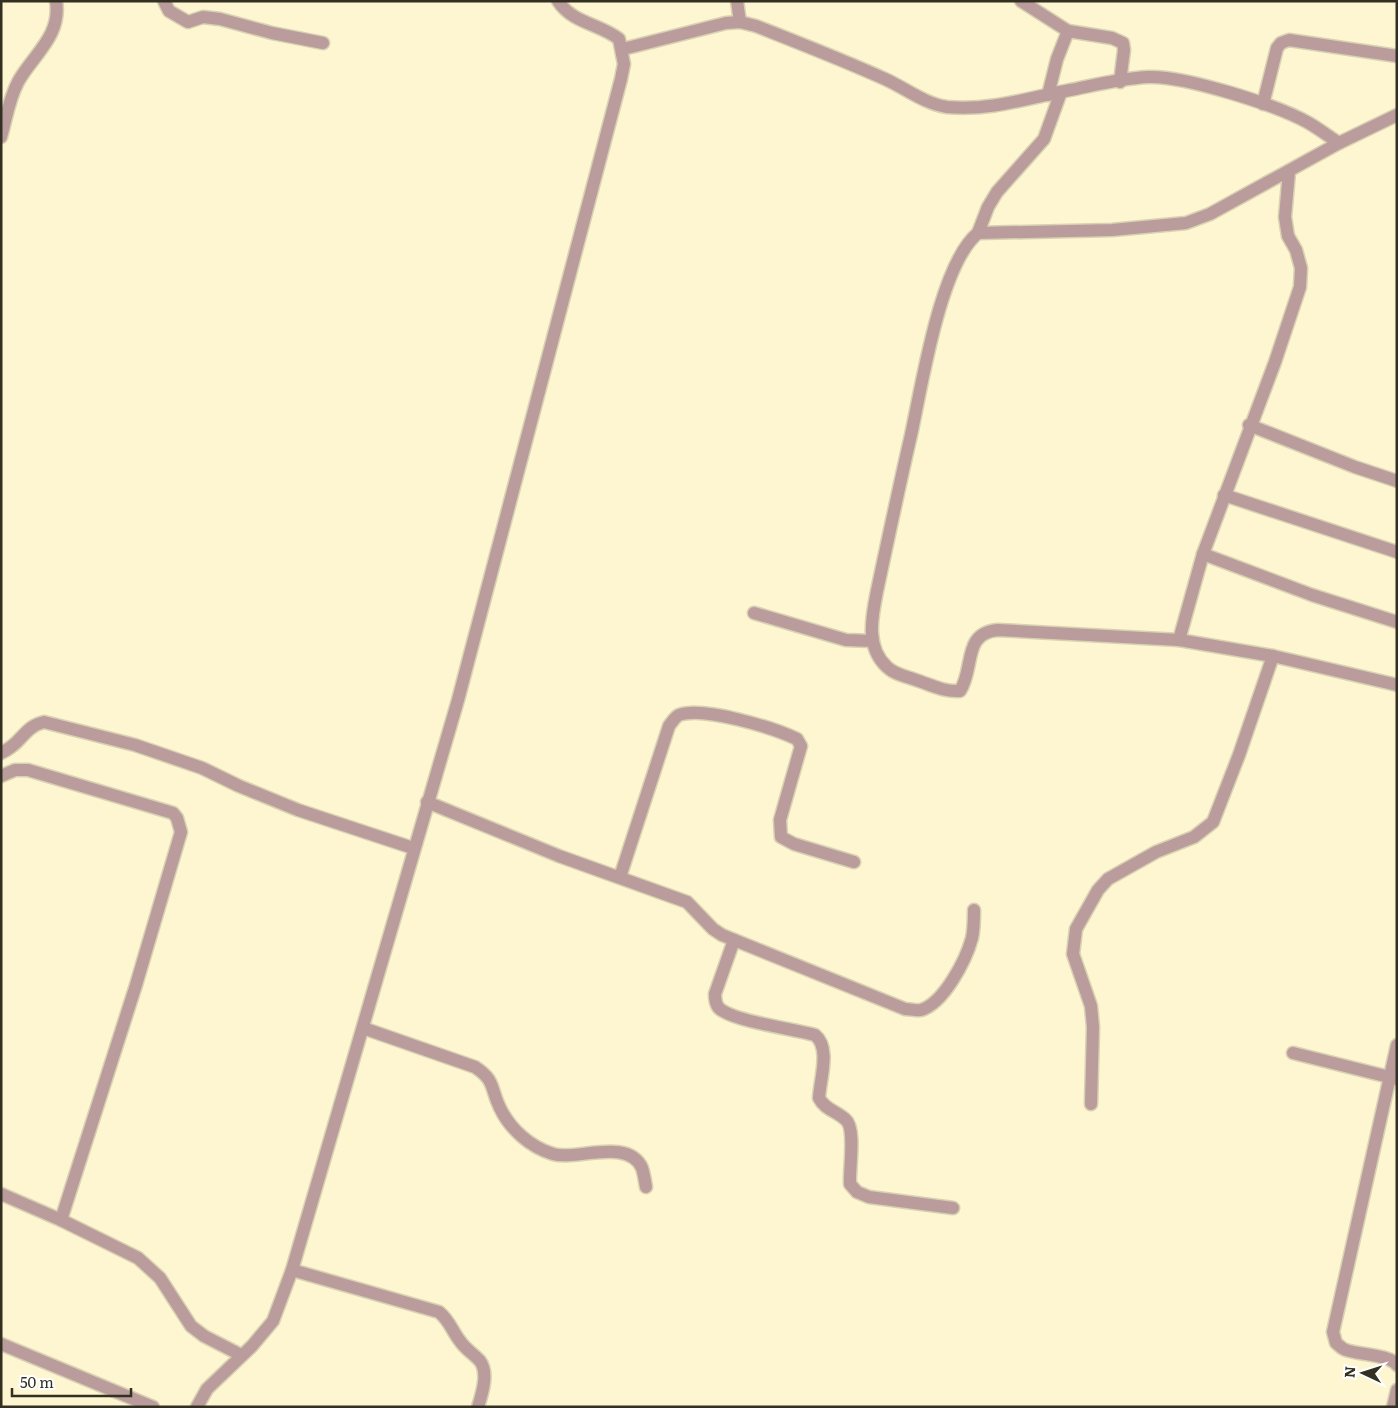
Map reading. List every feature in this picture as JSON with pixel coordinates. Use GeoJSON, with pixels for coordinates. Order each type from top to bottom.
{"type":"FeatureCollection","features":[{"type":"Feature","properties":{"kind":"street"},"geometry":{"type":"LineString","coordinates":[[1,137],[9,105],[19,81],[48,42],[57,18],[56,1]]}},
{"type":"Feature","properties":{"kind":"street"},"geometry":{"type":"LineString","coordinates":[[164,1],[169,11],[188,22],[203,18],[220,19],[272,33],[323,43]]}},
{"type":"Feature","properties":{"kind":"street"},"geometry":{"type":"LineString","coordinates":[[196,1407],[207,1389],[252,1346],[273,1321],[292,1270],[413,848],[458,700],[621,79],[624,64],[623,49],[619,39],[612,33],[572,16],[558,1]]}},
{"type":"Feature","properties":{"kind":"street"},"geometry":{"type":"LineString","coordinates":[[737,1],[740,22]]}},
{"type":"Feature","properties":{"kind":"street"},"geometry":{"type":"LineString","coordinates":[[1021,1],[1068,31],[1118,40],[1123,43],[1124,50],[1120,82]]}},
{"type":"Feature","properties":{"kind":"street"},"geometry":{"type":"LineString","coordinates":[[623,49],[726,23],[740,22],[756,26],[865,70],[925,100],[943,106],[994,107],[1055,93],[1148,77],[1168,77],[1263,104],[1308,122],[1339,143]]}},
{"type":"Feature","properties":{"kind":"street"},"geometry":{"type":"LineString","coordinates":[[1068,31],[1057,59],[1055,93],[1044,139],[997,192],[978,233],[969,240],[955,265],[934,329],[876,591],[870,628],[872,641],[887,667],[898,674],[950,692],[960,691],[964,684],[977,638],[985,631],[998,630],[1179,640],[1272,656],[1397,685]]}},
{"type":"Feature","properties":{"kind":"street"},"geometry":{"type":"LineString","coordinates":[[1263,104],[1277,48],[1281,43],[1289,40],[1306,41],[1397,56]]}},
{"type":"Feature","properties":{"kind":"street"},"geometry":{"type":"LineString","coordinates":[[978,233],[1112,230],[1186,223],[1210,214],[1339,143],[1397,114]]}},
{"type":"Feature","properties":{"kind":"street"},"geometry":{"type":"LineString","coordinates":[[1179,640],[1203,554],[1249,425],[1275,362],[1300,287],[1301,268],[1296,250],[1288,236],[1284,217],[1289,172]]}},
{"type":"Feature","properties":{"kind":"street"},"geometry":{"type":"LineString","coordinates":[[1249,425],[1355,467],[1397,481]]}},
{"type":"Feature","properties":{"kind":"street"},"geometry":{"type":"LineString","coordinates":[[1224,495],[1397,552]]}},
{"type":"Feature","properties":{"kind":"street"},"geometry":{"type":"LineString","coordinates":[[1203,554],[1312,595],[1397,622]]}},
{"type":"Feature","properties":{"kind":"street"},"geometry":{"type":"LineString","coordinates":[[754,613],[846,640],[872,641]]}},
{"type":"Feature","properties":{"kind":"street"},"geometry":{"type":"LineString","coordinates":[[1091,1104],[1093,1027],[1091,1006],[1072,954],[1076,929],[1098,890],[1108,879],[1156,852],[1194,837],[1213,822],[1239,755],[1272,656]]}},
{"type":"Feature","properties":{"kind":"street"},"geometry":{"type":"LineString","coordinates":[[620,877],[669,726],[677,716],[689,712],[710,713],[797,739],[801,746],[780,820],[782,837],[794,844],[854,862]]}},
{"type":"Feature","properties":{"kind":"street"},"geometry":{"type":"LineString","coordinates":[[1,753],[13,748],[33,724],[44,722],[135,745],[202,768],[238,786],[298,810],[413,848]]}},
{"type":"Feature","properties":{"kind":"street"},"geometry":{"type":"LineString","coordinates":[[1,776],[14,770],[28,770],[173,813],[178,818],[181,832],[136,985],[62,1220]]}},
{"type":"Feature","properties":{"kind":"street"},"geometry":{"type":"LineString","coordinates":[[427,802],[559,856],[688,902],[713,929],[734,940],[905,1009],[920,1010],[936,1002],[964,962],[972,936],[974,910]]}},
{"type":"Feature","properties":{"kind":"street"},"geometry":{"type":"LineString","coordinates":[[734,940],[715,994],[716,1004],[721,1011],[735,1016],[815,1034],[821,1040],[824,1050],[819,1098],[823,1105],[847,1120],[851,1129],[850,1184],[857,1192],[869,1197],[953,1208]]}},
{"type":"Feature","properties":{"kind":"street"},"geometry":{"type":"LineString","coordinates":[[362,1028],[475,1067],[488,1075],[499,1106],[510,1125],[529,1143],[553,1155],[566,1156],[597,1151],[626,1154],[642,1167],[646,1187]]}},
{"type":"Feature","properties":{"kind":"street"},"geometry":{"type":"LineString","coordinates":[[1397,1045],[1393,1078],[1337,1310],[1334,1332],[1336,1343],[1345,1350],[1394,1362],[1397,1366]]}},
{"type":"Feature","properties":{"kind":"street"},"geometry":{"type":"LineString","coordinates":[[1292,1053],[1393,1078]]}},
{"type":"Feature","properties":{"kind":"street"},"geometry":{"type":"LineString","coordinates":[[1,1194],[62,1220],[138,1258],[160,1278],[191,1326],[204,1336],[241,1355]]}},
{"type":"Feature","properties":{"kind":"street"},"geometry":{"type":"LineString","coordinates":[[292,1270],[440,1312],[448,1320],[462,1344],[480,1361],[484,1368],[484,1384],[478,1407]]}},
{"type":"Feature","properties":{"kind":"street"},"geometry":{"type":"LineString","coordinates":[[1,1344],[153,1407]]}},
{"type":"Feature","properties":{"kind":"street"},"geometry":{"type":"LineString","coordinates":[[1393,1407],[1397,1390]]}}]}
